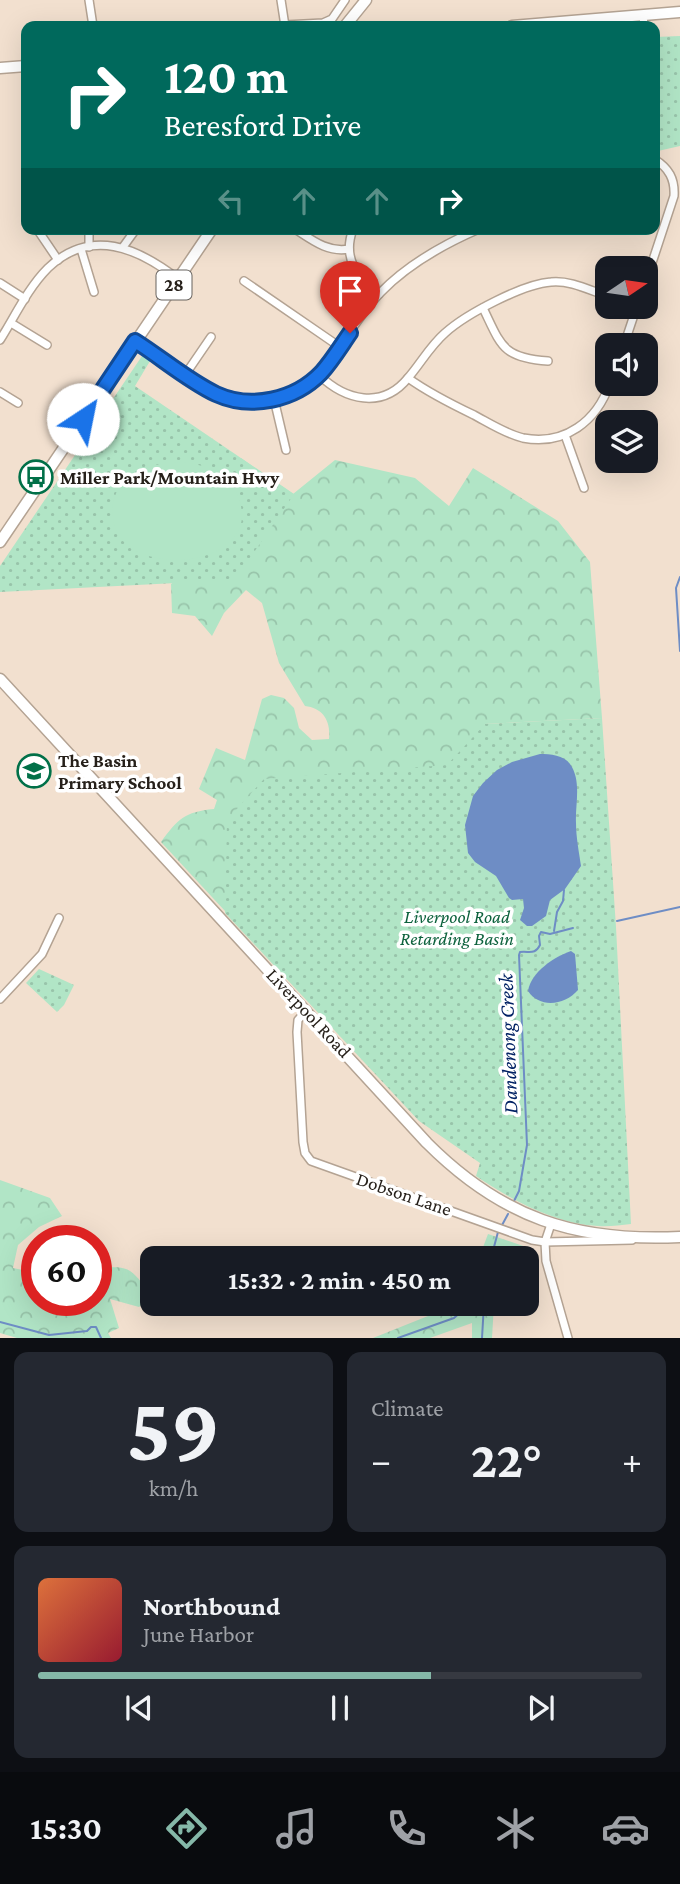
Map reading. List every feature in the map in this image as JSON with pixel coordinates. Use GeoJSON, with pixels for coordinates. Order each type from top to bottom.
{"type":"FeatureCollection","features":[{"type":"Feature","properties":{"kind":"main road"},"geometry":{"type":"LineString","coordinates":[[348,21],[361,3]]}},
{"type":"Feature","properties":{"kind":"main road"},"geometry":{"type":"LineString","coordinates":[[355,21],[361,3]]}},
{"type":"Feature","properties":{"kind":"main road"},"geometry":{"type":"LineString","coordinates":[[644,21],[680,12]]}},
{"type":"Feature","properties":{"kind":"main road"},"geometry":{"type":"LineString","coordinates":[[0,68],[21,66]]}},
{"type":"Feature","properties":{"kind":"main road","name":"28"},"geometry":{"type":"LineString","coordinates":[[0,542],[208,235]]}},
{"type":"Feature","properties":{"kind":"main road","name":"Liverpool Road"},"geometry":{"type":"LineString","coordinates":[[0,679],[427,1143],[464,1178],[498,1200],[551,1224],[610,1237],[680,1237]]}},
{"type":"Feature","properties":{"kind":"street"},"geometry":{"type":"LineString","coordinates":[[89,0],[92,21]]}},
{"type":"Feature","properties":{"kind":"street"},"geometry":{"type":"LineString","coordinates":[[281,0],[284,21]]}},
{"type":"Feature","properties":{"kind":"street"},"geometry":{"type":"LineString","coordinates":[[328,21],[332,19],[345,0]]}},
{"type":"Feature","properties":{"kind":"street"},"geometry":{"type":"LineString","coordinates":[[654,256],[675,187],[671,175],[660,165]]}},
{"type":"Feature","properties":{"kind":"street"},"geometry":{"type":"LineString","coordinates":[[41,235],[58,260]]}},
{"type":"Feature","properties":{"kind":"street"},"geometry":{"type":"LineString","coordinates":[[88,235],[85,248],[94,292]]}},
{"type":"Feature","properties":{"kind":"street"},"geometry":{"type":"LineString","coordinates":[[123,247],[132,235]]}},
{"type":"Feature","properties":{"kind":"street"},"geometry":{"type":"LineString","coordinates":[[304,235],[330,249],[349,249]]}},
{"type":"Feature","properties":{"kind":"street"},"geometry":{"type":"LineString","coordinates":[[352,235],[349,249],[351,262],[361,279],[379,294]]}},
{"type":"Feature","properties":{"kind":"street"},"geometry":{"type":"LineString","coordinates":[[135,341],[219,395],[241,401],[274,400],[305,386],[319,375],[379,294],[410,266],[466,235]]}},
{"type":"Feature","properties":{"kind":"street"},"geometry":{"type":"LineString","coordinates":[[0,340],[46,270],[58,260],[85,248],[106,245],[123,247],[148,257],[178,279]]}},
{"type":"Feature","properties":{"kind":"street"},"geometry":{"type":"LineString","coordinates":[[244,281],[340,347]]}},
{"type":"Feature","properties":{"kind":"street"},"geometry":{"type":"LineString","coordinates":[[319,375],[338,391],[360,398],[385,395],[408,378],[445,333],[483,308],[534,285],[552,281],[567,282],[595,292]]}},
{"type":"Feature","properties":{"kind":"street"},"geometry":{"type":"LineString","coordinates":[[0,283],[25,299]]}},
{"type":"Feature","properties":{"kind":"street"},"geometry":{"type":"LineString","coordinates":[[483,308],[498,338],[512,354],[528,360],[548,361]]}},
{"type":"Feature","properties":{"kind":"street"},"geometry":{"type":"LineString","coordinates":[[11,323],[47,345]]}},
{"type":"Feature","properties":{"kind":"street"},"geometry":{"type":"LineString","coordinates":[[185,374],[211,337]]}},
{"type":"Feature","properties":{"kind":"street"},"geometry":{"type":"LineString","coordinates":[[408,378],[435,396],[518,436],[546,439],[565,435],[592,417],[604,396]]}},
{"type":"Feature","properties":{"kind":"street"},"geometry":{"type":"LineString","coordinates":[[0,392],[19,403]]}},
{"type":"Feature","properties":{"kind":"street"},"geometry":{"type":"LineString","coordinates":[[274,400],[286,450]]}},
{"type":"Feature","properties":{"kind":"street"},"geometry":{"type":"LineString","coordinates":[[565,435],[584,488]]}},
{"type":"Feature","properties":{"kind":"street"},"geometry":{"type":"LineString","coordinates":[[0,999],[43,954],[59,918]]}},
{"type":"Feature","properties":{"kind":"street","name":"Dobson Lane"},"geometry":{"type":"LineString","coordinates":[[307,1010],[298,1020],[297,1032],[303,1142],[307,1158],[317,1164],[545,1242],[650,1238]]}},
{"type":"Feature","properties":{"kind":"street"},"geometry":{"type":"LineString","coordinates":[[551,1224],[545,1242],[546,1261],[568,1338]]}},
{"type":"Feature","properties":{"kind":"green space"},"geometry":{"type":"Polygon","coordinates":[[[680,36],[680,146],[660,151],[660,37],[680,36]]]}},
{"type":"Feature","properties":{"kind":"green space"},"geometry":{"type":"Polygon","coordinates":[[[142,356],[150,361],[135,386],[294,494],[235,580],[0,592],[0,566],[142,356]]]}},
{"type":"Feature","properties":{"kind":"green space"},"geometry":{"type":"Polygon","coordinates":[[[241,458],[293,494],[335,460],[415,478],[449,506],[473,468],[558,521],[590,562],[602,718],[485,724],[468,781],[261,950],[161,842],[183,818],[195,812],[214,809],[217,800],[199,789],[216,748],[245,760],[262,699],[271,695],[284,698],[294,708],[299,728],[312,740],[329,739],[329,727],[324,716],[317,709],[305,706],[279,663],[262,603],[246,590],[224,613],[212,636],[195,616],[172,613],[171,584],[189,571],[241,458]]]}},
{"type":"Feature","properties":{"kind":"green space"},"geometry":{"type":"Polygon","coordinates":[[[168,462],[191,463],[212,469],[229,481],[236,491],[242,510],[240,526],[228,543],[217,551],[174,560],[146,555],[126,544],[115,528],[112,508],[118,489],[124,481],[144,469],[168,462]]]}},
{"type":"Feature","properties":{"kind":"green space","name":"Liverpool Road Retarding Basin"},"geometry":{"type":"Polygon","coordinates":[[[602,718],[631,1224],[606,1226],[582,1224],[550,1216],[504,1194],[476,1176],[480,1163],[419,1121],[225,913],[227,820],[264,779],[447,765],[485,724],[602,718]]]}},
{"type":"Feature","properties":{"kind":"green space"},"geometry":{"type":"Polygon","coordinates":[[[39,969],[74,985],[64,1005],[57,1012],[26,983],[39,969]]]}},
{"type":"Feature","properties":{"kind":"green space"},"geometry":{"type":"Polygon","coordinates":[[[0,1180],[50,1198],[62,1216],[43,1225],[21,1225],[21,1242],[13,1268],[21,1270],[21,1316],[112,1316],[112,1305],[119,1328],[108,1333],[111,1338],[17,1338],[0,1333],[0,1180]]]}},
{"type":"Feature","properties":{"kind":"green space"},"geometry":{"type":"Polygon","coordinates":[[[488,1234],[523,1246],[484,1246],[488,1234]]]}},
{"type":"Feature","properties":{"kind":"green space"},"geometry":{"type":"Polygon","coordinates":[[[112,1268],[129,1270],[140,1280],[139,1307],[112,1300],[112,1268]]]}},
{"type":"Feature","properties":{"kind":"green space"},"geometry":{"type":"Polygon","coordinates":[[[428,1316],[493,1316],[492,1338],[472,1338],[472,1323],[430,1338],[373,1338],[428,1316]]]}},
{"type":"Feature","properties":{"kind":"water"},"geometry":{"type":"Polygon","coordinates":[[[540,754],[561,757],[574,771],[577,785],[576,828],[581,866],[565,889],[550,900],[546,916],[532,926],[527,926],[520,920],[524,908],[523,899],[509,898],[496,876],[475,862],[468,853],[465,825],[473,796],[483,783],[497,770],[512,762],[540,754]]]}},
{"type":"Feature","properties":{"kind":"water"},"geometry":{"type":"Polygon","coordinates":[[[571,951],[575,954],[578,990],[560,1002],[546,1003],[533,997],[528,991],[538,972],[551,961],[571,951]]]}},
{"type":"Feature","properties":{"kind":"waterway","name":"Dandenong Creek"},"geometry":{"type":"LineString","coordinates":[[680,577],[676,588],[680,651]]}},
{"type":"Feature","properties":{"kind":"waterway"},"geometry":{"type":"LineString","coordinates":[[554,931],[564,890]]}},
{"type":"Feature","properties":{"kind":"waterway","name":"Dandenong Creek"},"geometry":{"type":"LineString","coordinates":[[617,921],[680,907]]}},
{"type":"Feature","properties":{"kind":"waterway","name":"Dandenong Creek"},"geometry":{"type":"LineString","coordinates":[[514,1201],[519,1191],[527,1145],[519,955],[520,952],[536,950],[540,945],[541,932],[550,934],[573,928]]}},
{"type":"Feature","properties":{"kind":"waterway","name":"Dandenong Creek"},"geometry":{"type":"LineString","coordinates":[[501,1227],[508,1214]]}},
{"type":"Feature","properties":{"kind":"waterway","name":"Dandenong Creek"},"geometry":{"type":"LineString","coordinates":[[494,1246],[498,1232]]}},
{"type":"Feature","properties":{"kind":"waterway"},"geometry":{"type":"LineString","coordinates":[[398,1338],[456,1316]]}},
{"type":"Feature","properties":{"kind":"waterway","name":"Dandenong Creek"},"geometry":{"type":"LineString","coordinates":[[482,1338],[483,1316]]}},
{"type":"Feature","properties":{"kind":"waterway"},"geometry":{"type":"LineString","coordinates":[[0,1322],[49,1335],[87,1331],[96,1327],[101,1338]]}},
{"type":"Feature","properties":{"kind":"place","name":"Miller Park/Mountain Hwy"},"geometry":{"type":"Point","coordinates":[36,477]}},
{"type":"Feature","properties":{"kind":"place","name":"The Basin Primary School"},"geometry":{"type":"Point","coordinates":[34,771]}},
{"type":"Feature","properties":{"kind":"route"},"geometry":{"type":"LineString","coordinates":[[83,419],[135,341],[201,386],[219,395],[241,401],[259,401],[274,400],[305,386],[324,370],[350,333]]}}]}
